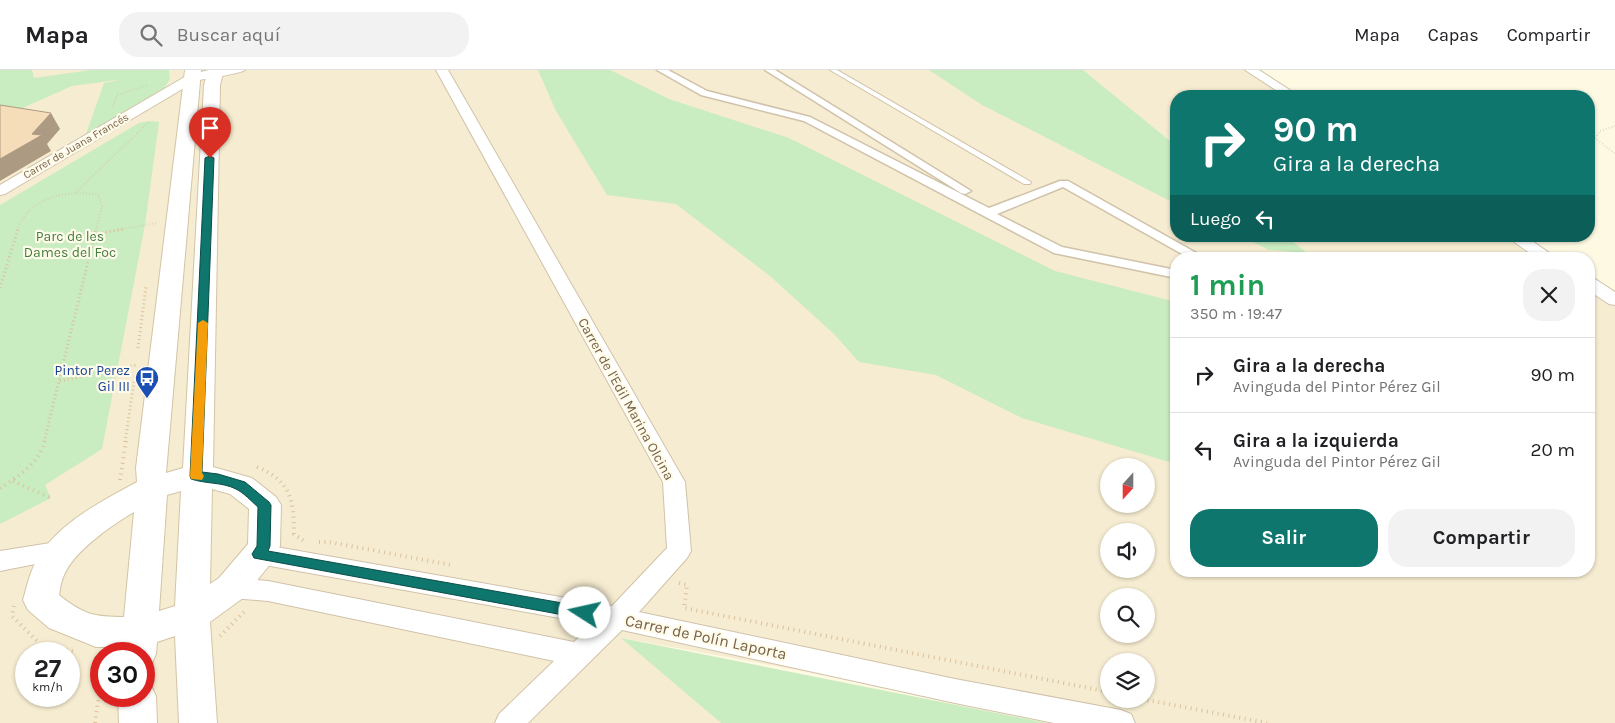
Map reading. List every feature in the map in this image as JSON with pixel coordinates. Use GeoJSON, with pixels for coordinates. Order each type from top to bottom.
{"type":"FeatureCollection","features":[{"type":"Feature","properties":{"kind":"main road"},"geometry":{"type":"LineString","coordinates":[[135,642],[96,632],[61,618],[40,600],[48,571],[63,550],[139,483],[151,468],[201,78],[212,85],[196,476],[193,631],[198,723]]}},
{"type":"Feature","properties":{"kind":"main road"},"geometry":{"type":"LineString","coordinates":[[139,483],[196,476],[218,479],[241,486],[264,505],[264,546],[231,588],[193,631],[144,642]]}},
{"type":"Feature","properties":{"kind":"main road"},"geometry":{"type":"LineString","coordinates":[[139,483],[139,642]]}},
{"type":"Feature","properties":{"kind":"main road"},"geometry":{"type":"LineString","coordinates":[[137,707],[138,723]]}},
{"type":"Feature","properties":{"kind":"street"},"geometry":{"type":"LineString","coordinates":[[201,78],[239,70]]}},
{"type":"Feature","properties":{"kind":"street","name":"Carrer de l'Edil Marina Olcina"},"geometry":{"type":"LineString","coordinates":[[442,70],[674,482],[679,552],[617,618],[509,723]]}},
{"type":"Feature","properties":{"kind":"street"},"geometry":{"type":"LineString","coordinates":[[661,70],[704,93],[806,119],[1058,250],[1170,273]]}},
{"type":"Feature","properties":{"kind":"street"},"geometry":{"type":"LineString","coordinates":[[769,70],[967,192],[965,197],[988,214],[1064,183],[1170,242]]}},
{"type":"Feature","properties":{"kind":"street"},"geometry":{"type":"LineString","coordinates":[[1251,70],[1283,90]]}},
{"type":"Feature","properties":{"kind":"street","name":"Carrer de Juana Francés"},"geometry":{"type":"LineString","coordinates":[[0,191],[151,102],[201,78]]}},
{"type":"Feature","properties":{"kind":"street","name":"Carrer de Juana Francés"},"geometry":{"type":"LineString","coordinates":[[151,102],[201,78]]}},
{"type":"Feature","properties":{"kind":"street"},"geometry":{"type":"LineString","coordinates":[[1170,242],[1188,252]]}},
{"type":"Feature","properties":{"kind":"street"},"geometry":{"type":"LineString","coordinates":[[1523,242],[1539,252]]}},
{"type":"Feature","properties":{"kind":"street"},"geometry":{"type":"LineString","coordinates":[[1595,287],[1615,300]]}},
{"type":"Feature","properties":{"kind":"street"},"geometry":{"type":"LineString","coordinates":[[0,561],[63,550]]}},
{"type":"Feature","properties":{"kind":"street","name":"Carrer de Polín Laporta"},"geometry":{"type":"LineString","coordinates":[[259,554],[617,618],[955,691],[1121,723]]}},
{"type":"Feature","properties":{"kind":"street"},"geometry":{"type":"LineString","coordinates":[[231,588],[268,591],[580,655]]}},
{"type":"Feature","properties":{"kind":"lane"},"geometry":{"type":"LineString","coordinates":[[833,70],[1027,182]]}},
{"type":"Feature","properties":{"kind":"path"},"geometry":{"type":"LineString","coordinates":[[76,192],[150,121]]}},
{"type":"Feature","properties":{"kind":"path"},"geometry":{"type":"LineString","coordinates":[[1615,126],[1600,131],[1595,138],[1615,154]]}},
{"type":"Feature","properties":{"kind":"path"},"geometry":{"type":"LineString","coordinates":[[0,288],[23,216],[37,205],[56,196],[76,192],[99,195],[102,206],[43,448],[24,473],[0,488]]}},
{"type":"Feature","properties":{"kind":"path"},"geometry":{"type":"LineString","coordinates":[[154,232],[157,214]]}},
{"type":"Feature","properties":{"kind":"path"},"geometry":{"type":"LineString","coordinates":[[137,356],[147,281]]}},
{"type":"Feature","properties":{"kind":"path"},"geometry":{"type":"LineString","coordinates":[[60,381],[136,365],[120,484],[139,483]]}},
{"type":"Feature","properties":{"kind":"path"},"geometry":{"type":"LineString","coordinates":[[12,481],[51,498]]}},
{"type":"Feature","properties":{"kind":"path"},"geometry":{"type":"LineString","coordinates":[[314,542],[329,542],[461,567]]}},
{"type":"Feature","properties":{"kind":"path"},"geometry":{"type":"LineString","coordinates":[[656,576],[687,585],[684,608],[1100,690]]}},
{"type":"Feature","properties":{"kind":"path"},"geometry":{"type":"LineString","coordinates":[[193,631],[223,635],[249,606],[268,591]]}},
{"type":"Feature","properties":{"kind":"path"},"geometry":{"type":"LineString","coordinates":[[1155,701],[1267,723]]}},
{"type":"Feature","properties":{"kind":"shaded area"},"geometry":{"type":"Polygon","coordinates":[[[0,70],[1259,70],[1291,90],[1170,90],[1170,242],[1526,242],[1541,252],[1170,252],[1170,577],[1595,577],[1595,287],[1615,300],[1615,723],[1090,723],[622,638],[721,723],[0,723],[0,70]]]}},
{"type":"Feature","properties":{"kind":"green space"},"geometry":{"type":"Polygon","coordinates":[[[0,70],[32,70],[34,78],[91,70],[169,70],[170,79],[164,88],[86,134],[104,83],[124,79],[72,86],[0,118],[0,70]]]}},
{"type":"Feature","properties":{"kind":"green space"},"geometry":{"type":"Polygon","coordinates":[[[538,70],[610,70],[669,99],[789,138],[1055,271],[1170,300],[1170,462],[1022,418],[936,375],[859,362],[834,334],[770,276],[676,204],[607,195],[556,111],[538,70]]]}},
{"type":"Feature","properties":{"kind":"green space"},"geometry":{"type":"Polygon","coordinates":[[[929,70],[1083,70],[1170,141],[1170,201],[982,105],[929,70]]]}},
{"type":"Feature","properties":{"kind":"green space","name":"Parc de les Dames del Foc"},"geometry":{"type":"Polygon","coordinates":[[[159,122],[145,225],[102,449],[45,485],[51,498],[0,524],[0,205],[139,123],[159,122]]]}},
{"type":"Feature","properties":{"kind":"green space"},"geometry":{"type":"Polygon","coordinates":[[[1253,242],[1293,242],[1306,252],[1294,252],[1269,250],[1253,242]]]}},
{"type":"Feature","properties":{"kind":"green space"},"geometry":{"type":"Polygon","coordinates":[[[621,638],[1047,723],[721,723],[621,638]]]}},
{"type":"Feature","properties":{"kind":"building"},"geometry":{"type":"Polygon","coordinates":[[[0,105],[51,113],[32,134],[42,135],[0,159],[0,105]]]}},
{"type":"Feature","properties":{"kind":"slow traffic"},"geometry":{"type":"LineString","coordinates":[[198,476],[196,476],[203,323]]}},
{"type":"Feature","properties":{"kind":"place","name":"Pintor Perez Gil III"},"geometry":{"type":"Point","coordinates":[147,399]}},
{"type":"Feature","properties":{"kind":"route"},"geometry":{"type":"LineString","coordinates":[[210,158],[196,476],[218,479],[241,486],[264,505],[264,546],[259,554],[585,613]]}}]}
